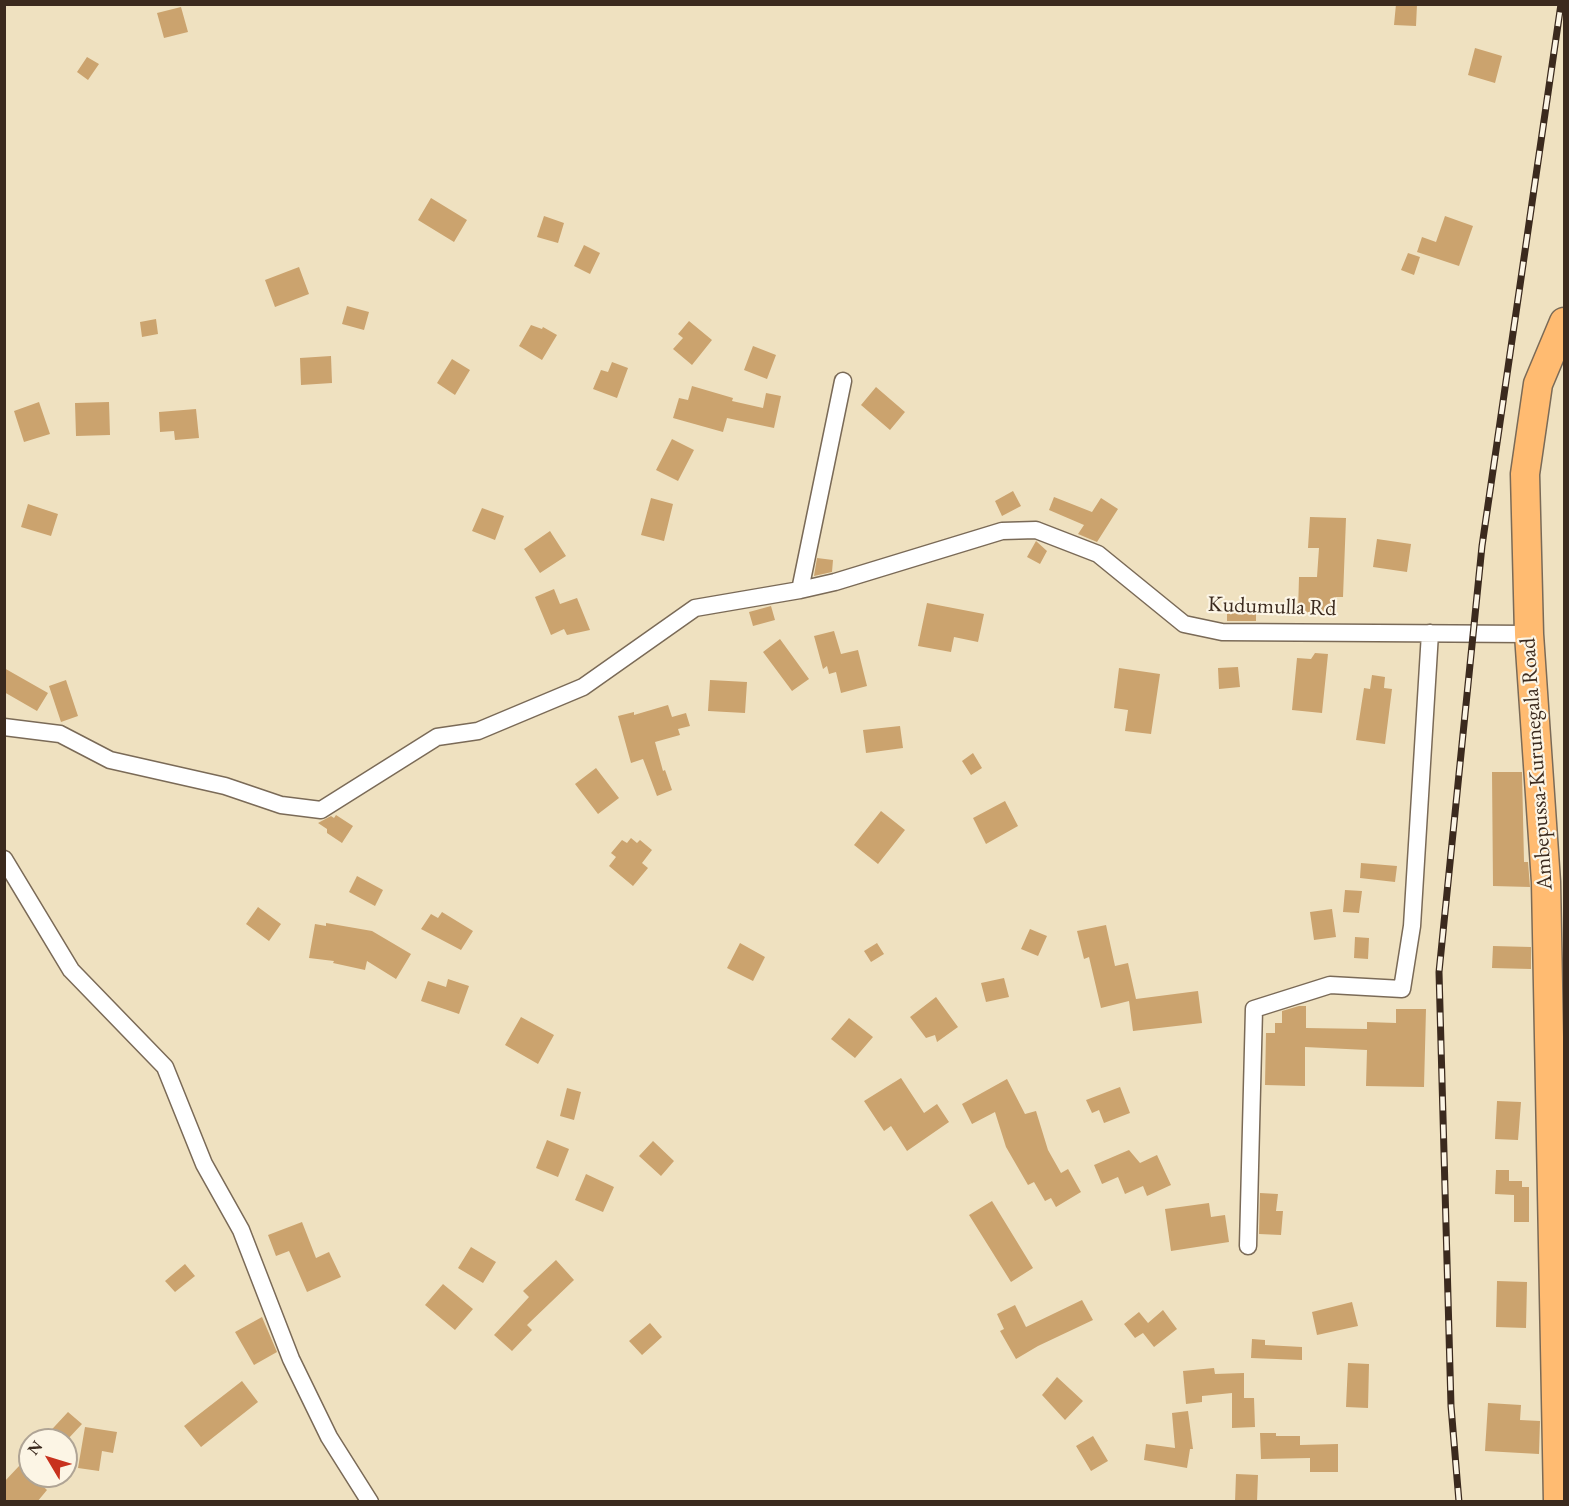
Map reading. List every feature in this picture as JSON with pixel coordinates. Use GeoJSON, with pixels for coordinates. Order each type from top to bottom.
{"type":"FeatureCollection","features":[{"type":"Feature","properties":{"kind":"highway","name":"Ambepussa-Kurunegala Road"},"geometry":{"type":"LineString","coordinates":[[1558,1502],[1546,882],[1529,634],[1525,474],[1538,384],[1564,322]]}},
{"type":"Feature","properties":{"kind":"street"},"geometry":{"type":"LineString","coordinates":[[800,590],[843,381]]}},
{"type":"Feature","properties":{"kind":"street","name":"Kudumulla Rd"},"geometry":{"type":"LineString","coordinates":[[4,727],[60,734],[110,760],[225,786],[281,805],[321,810],[437,737],[478,730],[583,687],[695,608],[835,582],[1002,531],[1036,530],[1098,554],[1184,624],[1222,632],[1529,634]]}},
{"type":"Feature","properties":{"kind":"street"},"geometry":{"type":"LineString","coordinates":[[1248,1246],[1254,1009],[1330,984],[1402,989],[1412,926],[1430,633]]}},
{"type":"Feature","properties":{"kind":"street"},"geometry":{"type":"LineString","coordinates":[[4,859],[71,970],[165,1067],[204,1164],[241,1230],[291,1359],[329,1437],[370,1502]]}},
{"type":"Feature","properties":{"kind":"building"},"geometry":{"type":"Polygon","coordinates":[[[1396,4],[1417,4],[1416,26],[1394,25],[1396,4]]]}},
{"type":"Feature","properties":{"kind":"building"},"geometry":{"type":"Polygon","coordinates":[[[181,7],[188,32],[164,38],[157,13],[181,7]]]}},
{"type":"Feature","properties":{"kind":"building"},"geometry":{"type":"Polygon","coordinates":[[[1475,48],[1502,56],[1495,83],[1468,75],[1475,48]]]}},
{"type":"Feature","properties":{"kind":"building"},"geometry":{"type":"Polygon","coordinates":[[[87,57],[99,64],[88,80],[77,72],[87,57]]]}},
{"type":"Feature","properties":{"kind":"building"},"geometry":{"type":"Polygon","coordinates":[[[431,198],[467,220],[454,242],[418,220],[431,198]]]}},
{"type":"Feature","properties":{"kind":"building"},"geometry":{"type":"Polygon","coordinates":[[[544,216],[564,223],[558,243],[537,237],[544,216]]]}},
{"type":"Feature","properties":{"kind":"building"},"geometry":{"type":"Polygon","coordinates":[[[1445,216],[1473,226],[1459,266],[1417,252],[1422,237],[1436,242],[1445,216]]]}},
{"type":"Feature","properties":{"kind":"building"},"geometry":{"type":"Polygon","coordinates":[[[584,245],[600,253],[590,274],[574,266],[584,245]]]}},
{"type":"Feature","properties":{"kind":"building"},"geometry":{"type":"Polygon","coordinates":[[[1408,253],[1420,257],[1414,275],[1401,270],[1408,253]]]}},
{"type":"Feature","properties":{"kind":"building"},"geometry":{"type":"Polygon","coordinates":[[[299,267],[309,294],[275,307],[265,280],[299,267]]]}},
{"type":"Feature","properties":{"kind":"building"},"geometry":{"type":"Polygon","coordinates":[[[347,306],[369,312],[364,330],[342,324],[347,306]]]}},
{"type":"Feature","properties":{"kind":"building"},"geometry":{"type":"Polygon","coordinates":[[[156,319],[158,334],[142,337],[140,322],[156,319]]]}},
{"type":"Feature","properties":{"kind":"building"},"geometry":{"type":"Polygon","coordinates":[[[689,321],[712,340],[692,365],[673,349],[683,338],[678,334],[689,321]]]}},
{"type":"Feature","properties":{"kind":"building"},"geometry":{"type":"Polygon","coordinates":[[[531,325],[542,329],[543,327],[557,335],[542,360],[519,346],[531,325]]]}},
{"type":"Feature","properties":{"kind":"building"},"geometry":{"type":"Polygon","coordinates":[[[753,346],[776,355],[767,379],[744,370],[753,346]]]}},
{"type":"Feature","properties":{"kind":"building"},"geometry":{"type":"Polygon","coordinates":[[[331,356],[332,383],[301,385],[300,358],[331,356]]]}},
{"type":"Feature","properties":{"kind":"building"},"geometry":{"type":"Polygon","coordinates":[[[452,359],[470,370],[455,395],[437,383],[452,359]]]}},
{"type":"Feature","properties":{"kind":"building"},"geometry":{"type":"Polygon","coordinates":[[[612,362],[628,368],[617,398],[593,389],[601,370],[608,372],[612,362]]]}},
{"type":"Feature","properties":{"kind":"building"},"geometry":{"type":"Polygon","coordinates":[[[692,386],[733,398],[732,401],[763,408],[766,393],[781,396],[774,428],[727,418],[723,432],[673,418],[679,398],[688,400],[692,386]]]}},
{"type":"Feature","properties":{"kind":"building"},"geometry":{"type":"Polygon","coordinates":[[[876,387],[905,412],[890,430],[861,405],[876,387]]]}},
{"type":"Feature","properties":{"kind":"building"},"geometry":{"type":"Polygon","coordinates":[[[39,402],[50,434],[24,442],[14,411],[39,402]]]}},
{"type":"Feature","properties":{"kind":"building"},"geometry":{"type":"Polygon","coordinates":[[[109,402],[110,435],[76,436],[75,403],[109,402]]]}},
{"type":"Feature","properties":{"kind":"building"},"geometry":{"type":"Polygon","coordinates":[[[196,409],[199,438],[175,440],[174,431],[160,432],[159,412],[196,409]]]}},
{"type":"Feature","properties":{"kind":"building"},"geometry":{"type":"Polygon","coordinates":[[[672,439],[694,450],[678,481],[656,470],[672,439]]]}},
{"type":"Feature","properties":{"kind":"building"},"geometry":{"type":"Polygon","coordinates":[[[1013,491],[1021,506],[1002,516],[995,501],[1013,491]]]}},
{"type":"Feature","properties":{"kind":"building"},"geometry":{"type":"Polygon","coordinates":[[[1054,497],[1092,512],[1101,498],[1118,509],[1097,542],[1078,534],[1084,525],[1049,510],[1054,497]]]}},
{"type":"Feature","properties":{"kind":"building"},"geometry":{"type":"Polygon","coordinates":[[[651,498],[673,504],[664,541],[641,535],[651,498]]]}},
{"type":"Feature","properties":{"kind":"building"},"geometry":{"type":"Polygon","coordinates":[[[28,504],[58,514],[51,536],[21,527],[28,504]]]}},
{"type":"Feature","properties":{"kind":"building"},"geometry":{"type":"Polygon","coordinates":[[[482,508],[504,516],[495,540],[472,531],[482,508]]]}},
{"type":"Feature","properties":{"kind":"building"},"geometry":{"type":"Polygon","coordinates":[[[1310,517],[1346,518],[1343,597],[1336,597],[1335,613],[1298,612],[1299,577],[1317,577],[1319,548],[1308,548],[1310,517]]]}},
{"type":"Feature","properties":{"kind":"building"},"geometry":{"type":"Polygon","coordinates":[[[550,531],[566,556],[540,573],[524,549],[550,531]]]}},
{"type":"Feature","properties":{"kind":"building"},"geometry":{"type":"Polygon","coordinates":[[[1377,539],[1411,544],[1407,572],[1373,567],[1377,539]]]}},
{"type":"Feature","properties":{"kind":"building"},"geometry":{"type":"Polygon","coordinates":[[[1036,541],[1047,551],[1040,564],[1027,557],[1036,541]]]}},
{"type":"Feature","properties":{"kind":"building"},"geometry":{"type":"Polygon","coordinates":[[[817,558],[833,560],[832,572],[814,576],[817,558]]]}},
{"type":"Feature","properties":{"kind":"building"},"geometry":{"type":"Polygon","coordinates":[[[554,589],[560,604],[577,598],[590,630],[567,635],[564,629],[551,635],[535,597],[554,589]]]}},
{"type":"Feature","properties":{"kind":"building"},"geometry":{"type":"Polygon","coordinates":[[[927,603],[984,614],[978,642],[954,637],[951,652],[918,646],[927,603]]]}},
{"type":"Feature","properties":{"kind":"building"},"geometry":{"type":"Polygon","coordinates":[[[771,606],[775,620],[753,626],[749,612],[771,606]]]}},
{"type":"Feature","properties":{"kind":"building"},"geometry":{"type":"Polygon","coordinates":[[[1227,609],[1256,609],[1256,621],[1227,621],[1227,609]]]}},
{"type":"Feature","properties":{"kind":"building"},"geometry":{"type":"Polygon","coordinates":[[[834,631],[841,654],[858,650],[867,686],[841,693],[836,672],[829,674],[827,666],[823,669],[814,636],[834,631]]]}},
{"type":"Feature","properties":{"kind":"building"},"geometry":{"type":"Polygon","coordinates":[[[780,639],[809,679],[792,691],[763,652],[780,639]]]}},
{"type":"Feature","properties":{"kind":"building"},"geometry":{"type":"Polygon","coordinates":[[[1315,653],[1328,654],[1322,713],[1292,710],[1297,658],[1311,659],[1315,653]]]}},
{"type":"Feature","properties":{"kind":"building"},"geometry":{"type":"Polygon","coordinates":[[[1238,667],[1240,687],[1219,689],[1218,668],[1238,667]]]}},
{"type":"Feature","properties":{"kind":"building"},"geometry":{"type":"Polygon","coordinates":[[[4,668],[48,693],[37,711],[4,692],[4,668]]]}},
{"type":"Feature","properties":{"kind":"building"},"geometry":{"type":"Polygon","coordinates":[[[1119,668],[1160,674],[1151,734],[1125,731],[1128,710],[1114,708],[1119,668]]]}},
{"type":"Feature","properties":{"kind":"building"},"geometry":{"type":"Polygon","coordinates":[[[1372,675],[1385,677],[1384,688],[1392,689],[1385,744],[1356,740],[1364,688],[1370,689],[1372,675]]]}},
{"type":"Feature","properties":{"kind":"building"},"geometry":{"type":"Polygon","coordinates":[[[66,680],[78,716],[61,722],[49,686],[66,680]]]}},
{"type":"Feature","properties":{"kind":"building"},"geometry":{"type":"Polygon","coordinates":[[[710,680],[747,682],[745,713],[708,711],[710,680]]]}},
{"type":"Feature","properties":{"kind":"building"},"geometry":{"type":"Polygon","coordinates":[[[668,705],[672,717],[686,713],[690,726],[678,729],[680,735],[655,742],[663,771],[665,770],[672,790],[657,796],[643,759],[631,763],[618,716],[634,712],[634,715],[668,705]]]}},
{"type":"Feature","properties":{"kind":"building"},"geometry":{"type":"Polygon","coordinates":[[[900,726],[903,748],[866,753],[863,730],[900,726]]]}},
{"type":"Feature","properties":{"kind":"building"},"geometry":{"type":"Polygon","coordinates":[[[973,753],[982,768],[971,775],[962,761],[973,753]]]}},
{"type":"Feature","properties":{"kind":"building"},"geometry":{"type":"Polygon","coordinates":[[[596,768],[619,798],[598,814],[575,784],[596,768]]]}},
{"type":"Feature","properties":{"kind":"building"},"geometry":{"type":"Polygon","coordinates":[[[1492,772],[1522,772],[1524,862],[1528,862],[1530,887],[1493,886],[1492,772]]]}},
{"type":"Feature","properties":{"kind":"building"},"geometry":{"type":"Polygon","coordinates":[[[1005,801],[1018,826],[986,844],[973,818],[1005,801]]]}},
{"type":"Feature","properties":{"kind":"building"},"geometry":{"type":"Polygon","coordinates":[[[881,811],[905,830],[878,864],[854,845],[881,811]]]}},
{"type":"Feature","properties":{"kind":"building"},"geometry":{"type":"Polygon","coordinates":[[[336,815],[353,826],[342,843],[327,833],[327,829],[318,823],[331,816],[334,818],[336,815]]]}},
{"type":"Feature","properties":{"kind":"building"},"geometry":{"type":"Polygon","coordinates":[[[631,838],[637,843],[640,840],[652,850],[642,863],[648,868],[633,886],[609,866],[616,857],[611,853],[622,840],[627,843],[631,838]]]}},
{"type":"Feature","properties":{"kind":"building"},"geometry":{"type":"Polygon","coordinates":[[[1361,863],[1397,866],[1395,882],[1360,878],[1361,863]]]}},
{"type":"Feature","properties":{"kind":"building"},"geometry":{"type":"Polygon","coordinates":[[[357,876],[383,890],[375,906],[349,892],[357,876]]]}},
{"type":"Feature","properties":{"kind":"building"},"geometry":{"type":"Polygon","coordinates":[[[1345,890],[1362,891],[1359,913],[1343,912],[1345,890]]]}},
{"type":"Feature","properties":{"kind":"building"},"geometry":{"type":"Polygon","coordinates":[[[258,907],[281,924],[269,941],[246,924],[258,907]]]}},
{"type":"Feature","properties":{"kind":"building"},"geometry":{"type":"Polygon","coordinates":[[[1332,909],[1336,937],[1314,940],[1310,912],[1332,909]]]}},
{"type":"Feature","properties":{"kind":"building"},"geometry":{"type":"Polygon","coordinates":[[[442,912],[473,931],[461,950],[421,929],[431,914],[438,918],[442,912]]]}},
{"type":"Feature","properties":{"kind":"building"},"geometry":{"type":"Polygon","coordinates":[[[326,923],[372,931],[411,954],[396,979],[367,961],[365,970],[333,963],[334,961],[309,958],[315,924],[326,926],[326,923]]]}},
{"type":"Feature","properties":{"kind":"building"},"geometry":{"type":"Polygon","coordinates":[[[1106,925],[1115,966],[1128,963],[1136,999],[1198,991],[1202,1023],[1133,1031],[1129,1001],[1101,1008],[1089,957],[1084,959],[1077,931],[1106,925]]]}},
{"type":"Feature","properties":{"kind":"building"},"geometry":{"type":"Polygon","coordinates":[[[1030,929],[1047,936],[1038,956],[1021,949],[1030,929]]]}},
{"type":"Feature","properties":{"kind":"building"},"geometry":{"type":"Polygon","coordinates":[[[1355,937],[1369,938],[1368,959],[1354,958],[1355,937]]]}},
{"type":"Feature","properties":{"kind":"building"},"geometry":{"type":"Polygon","coordinates":[[[740,943],[765,957],[753,981],[727,968],[740,943]]]}},
{"type":"Feature","properties":{"kind":"building"},"geometry":{"type":"Polygon","coordinates":[[[877,943],[884,954],[871,962],[864,951],[877,943]]]}},
{"type":"Feature","properties":{"kind":"building"},"geometry":{"type":"Polygon","coordinates":[[[1493,946],[1531,947],[1531,969],[1492,968],[1493,946]]]}},
{"type":"Feature","properties":{"kind":"building"},"geometry":{"type":"Polygon","coordinates":[[[1004,978],[1009,997],[986,1002],[981,983],[1004,978]]]}},
{"type":"Feature","properties":{"kind":"building"},"geometry":{"type":"Polygon","coordinates":[[[448,979],[469,986],[459,1014],[421,1001],[428,981],[446,987],[448,979]]]}},
{"type":"Feature","properties":{"kind":"building"},"geometry":{"type":"Polygon","coordinates":[[[936,997],[958,1027],[937,1042],[935,1035],[926,1038],[910,1017],[936,997]]]}},
{"type":"Feature","properties":{"kind":"building"},"geometry":{"type":"Polygon","coordinates":[[[1306,1006],[1306,1028],[1367,1029],[1367,1022],[1396,1023],[1396,1009],[1426,1009],[1424,1087],[1366,1086],[1367,1050],[1305,1047],[1305,1086],[1265,1085],[1266,1033],[1275,1033],[1275,1023],[1282,1023],[1282,1011],[1306,1006]]]}},
{"type":"Feature","properties":{"kind":"building"},"geometry":{"type":"Polygon","coordinates":[[[521,1017],[554,1035],[538,1064],[505,1045],[521,1017]]]}},
{"type":"Feature","properties":{"kind":"building"},"geometry":{"type":"Polygon","coordinates":[[[849,1018],[873,1037],[855,1058],[831,1039],[849,1018]]]}},
{"type":"Feature","properties":{"kind":"building"},"geometry":{"type":"Polygon","coordinates":[[[901,1078],[924,1113],[937,1104],[949,1122],[907,1151],[891,1126],[884,1131],[864,1101],[901,1078]]]}},
{"type":"Feature","properties":{"kind":"building"},"geometry":{"type":"Polygon","coordinates":[[[1007,1079],[1025,1114],[1036,1111],[1048,1150],[1061,1173],[1068,1169],[1081,1192],[1056,1207],[1051,1198],[1045,1201],[1034,1182],[1028,1185],[1006,1147],[995,1112],[972,1124],[962,1104],[1007,1079]]]}},
{"type":"Feature","properties":{"kind":"building"},"geometry":{"type":"Polygon","coordinates":[[[1120,1087],[1130,1113],[1104,1123],[1099,1110],[1092,1113],[1086,1100],[1120,1087]]]}},
{"type":"Feature","properties":{"kind":"building"},"geometry":{"type":"Polygon","coordinates":[[[567,1088],[581,1092],[574,1120],[560,1116],[567,1088]]]}},
{"type":"Feature","properties":{"kind":"building"},"geometry":{"type":"Polygon","coordinates":[[[1497,1101],[1521,1102],[1518,1140],[1495,1139],[1497,1101]]]}},
{"type":"Feature","properties":{"kind":"building"},"geometry":{"type":"Polygon","coordinates":[[[547,1140],[569,1149],[558,1177],[536,1168],[547,1140]]]}},
{"type":"Feature","properties":{"kind":"building"},"geometry":{"type":"Polygon","coordinates":[[[653,1141],[674,1161],[661,1176],[639,1156],[653,1141]]]}},
{"type":"Feature","properties":{"kind":"building"},"geometry":{"type":"Polygon","coordinates":[[[1129,1150],[1140,1163],[1157,1155],[1171,1185],[1147,1196],[1143,1186],[1125,1194],[1118,1177],[1102,1184],[1094,1165],[1129,1150]]]}},
{"type":"Feature","properties":{"kind":"building"},"geometry":{"type":"Polygon","coordinates":[[[1496,1170],[1509,1170],[1509,1181],[1522,1181],[1522,1187],[1529,1187],[1529,1222],[1514,1222],[1514,1195],[1495,1194],[1496,1170]]]}},
{"type":"Feature","properties":{"kind":"building"},"geometry":{"type":"Polygon","coordinates":[[[586,1174],[614,1187],[603,1212],[575,1200],[586,1174]]]}},
{"type":"Feature","properties":{"kind":"building"},"geometry":{"type":"Polygon","coordinates":[[[1260,1193],[1278,1194],[1276,1211],[1283,1211],[1281,1235],[1259,1234],[1260,1193]]]}},
{"type":"Feature","properties":{"kind":"building"},"geometry":{"type":"Polygon","coordinates":[[[992,1201],[1033,1268],[1011,1282],[969,1215],[992,1201]]]}},
{"type":"Feature","properties":{"kind":"building"},"geometry":{"type":"Polygon","coordinates":[[[1209,1203],[1211,1217],[1225,1215],[1229,1242],[1171,1251],[1165,1209],[1209,1203]]]}},
{"type":"Feature","properties":{"kind":"building"},"geometry":{"type":"Polygon","coordinates":[[[302,1222],[316,1258],[329,1252],[341,1277],[307,1292],[289,1251],[276,1256],[268,1235],[302,1222]]]}},
{"type":"Feature","properties":{"kind":"building"},"geometry":{"type":"Polygon","coordinates":[[[471,1247],[496,1262],[483,1283],[458,1268],[471,1247]]]}},
{"type":"Feature","properties":{"kind":"building"},"geometry":{"type":"Polygon","coordinates":[[[556,1260],[574,1280],[527,1325],[532,1330],[512,1351],[494,1335],[529,1297],[523,1291],[556,1260]]]}},
{"type":"Feature","properties":{"kind":"building"},"geometry":{"type":"Polygon","coordinates":[[[185,1264],[195,1276],[175,1292],[165,1281],[185,1264]]]}},
{"type":"Feature","properties":{"kind":"building"},"geometry":{"type":"Polygon","coordinates":[[[1497,1281],[1527,1282],[1526,1328],[1496,1327],[1497,1281]]]}},
{"type":"Feature","properties":{"kind":"building"},"geometry":{"type":"Polygon","coordinates":[[[443,1284],[473,1309],[455,1330],[425,1305],[443,1284]]]}},
{"type":"Feature","properties":{"kind":"building"},"geometry":{"type":"Polygon","coordinates":[[[1082,1300],[1093,1320],[1016,1359],[1000,1331],[1004,1329],[997,1314],[1015,1305],[1026,1327],[1082,1300]]]}},
{"type":"Feature","properties":{"kind":"building"},"geometry":{"type":"Polygon","coordinates":[[[1352,1302],[1358,1326],[1317,1335],[1312,1312],[1352,1302]]]}},
{"type":"Feature","properties":{"kind":"building"},"geometry":{"type":"Polygon","coordinates":[[[1163,1310],[1177,1329],[1154,1347],[1143,1333],[1135,1338],[1124,1324],[1139,1312],[1148,1323],[1163,1310]]]}},
{"type":"Feature","properties":{"kind":"building"},"geometry":{"type":"Polygon","coordinates":[[[262,1317],[277,1352],[254,1365],[235,1332],[262,1317]]]}},
{"type":"Feature","properties":{"kind":"building"},"geometry":{"type":"Polygon","coordinates":[[[650,1323],[662,1337],[642,1355],[629,1341],[650,1323]]]}},
{"type":"Feature","properties":{"kind":"building"},"geometry":{"type":"Polygon","coordinates":[[[1252,1339],[1265,1340],[1265,1345],[1302,1347],[1302,1360],[1251,1358],[1252,1339]]]}},
{"type":"Feature","properties":{"kind":"building"},"geometry":{"type":"Polygon","coordinates":[[[1348,1363],[1369,1364],[1368,1408],[1346,1407],[1348,1363]]]}},
{"type":"Feature","properties":{"kind":"building"},"geometry":{"type":"Polygon","coordinates":[[[1214,1368],[1215,1374],[1244,1373],[1244,1398],[1254,1398],[1255,1427],[1232,1428],[1232,1393],[1202,1396],[1202,1402],[1186,1404],[1183,1371],[1214,1368]]]}},
{"type":"Feature","properties":{"kind":"building"},"geometry":{"type":"Polygon","coordinates":[[[1057,1377],[1083,1401],[1065,1420],[1042,1395],[1057,1377]]]}},
{"type":"Feature","properties":{"kind":"building"},"geometry":{"type":"Polygon","coordinates":[[[242,1381],[258,1402],[201,1447],[184,1426],[242,1381]]]}},
{"type":"Feature","properties":{"kind":"building"},"geometry":{"type":"Polygon","coordinates":[[[1488,1403],[1521,1405],[1520,1420],[1540,1421],[1539,1454],[1485,1451],[1488,1403]]]}},
{"type":"Feature","properties":{"kind":"building"},"geometry":{"type":"Polygon","coordinates":[[[1188,1411],[1193,1449],[1190,1449],[1187,1468],[1144,1460],[1146,1444],[1175,1448],[1172,1413],[1188,1411]]]}},
{"type":"Feature","properties":{"kind":"building"},"geometry":{"type":"Polygon","coordinates":[[[68,1412],[82,1424],[78,1428],[53,1428],[68,1412]]]}},
{"type":"Feature","properties":{"kind":"building"},"geometry":{"type":"Polygon","coordinates":[[[85,1427],[117,1432],[113,1453],[102,1451],[99,1471],[78,1468],[85,1427]]]}},
{"type":"Feature","properties":{"kind":"building"},"geometry":{"type":"Polygon","coordinates":[[[1260,1433],[1300,1436],[1300,1445],[1338,1444],[1338,1472],[1310,1472],[1310,1458],[1261,1459],[1260,1433]]]}},
{"type":"Feature","properties":{"kind":"building"},"geometry":{"type":"Polygon","coordinates":[[[1093,1436],[1108,1461],[1091,1471],[1076,1446],[1093,1436]]]}},
{"type":"Feature","properties":{"kind":"building"},"geometry":{"type":"Polygon","coordinates":[[[18,1467],[18,1488],[45,1488],[47,1490],[37,1502],[4,1502],[4,1482],[18,1467]]]}},
{"type":"Feature","properties":{"kind":"building"},"geometry":{"type":"Polygon","coordinates":[[[1236,1474],[1258,1475],[1257,1502],[1235,1502],[1236,1474]]]}},
{"type":"Feature","properties":{"kind":"railway"},"geometry":{"type":"LineString","coordinates":[[1459,1502],[1451,1406],[1439,972],[1482,546],[1561,4]]}}]}
